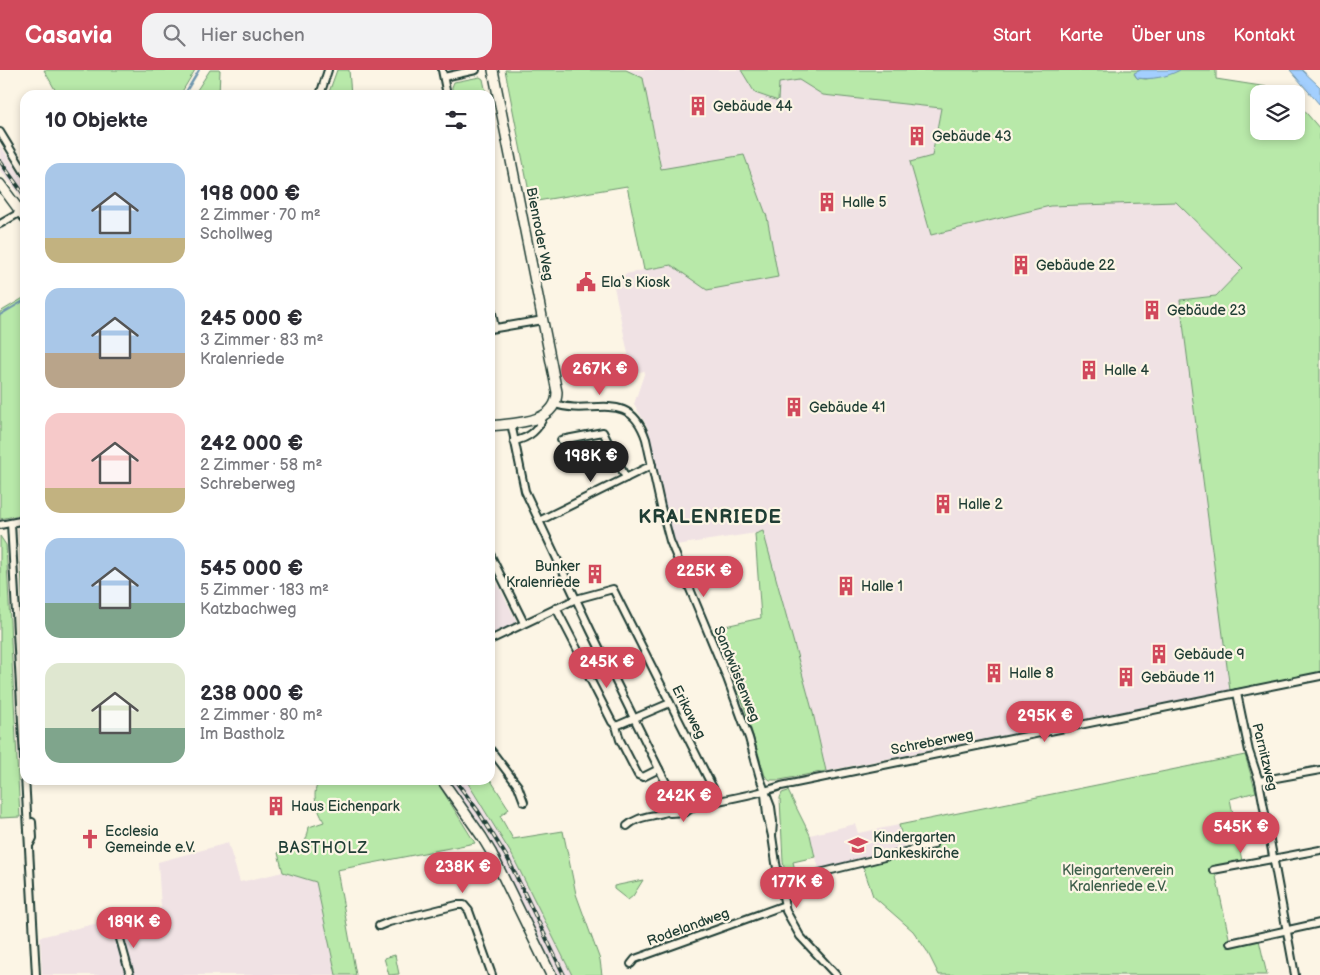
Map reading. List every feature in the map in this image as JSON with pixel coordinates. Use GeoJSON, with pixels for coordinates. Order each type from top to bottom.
{"type":"FeatureCollection","features":[{"type":"Feature","properties":{"kind":"main road","name":"Bienroder Weg"},"geometry":{"type":"LineString","coordinates":[[493,70],[557,388],[556,404]]}},
{"type":"Feature","properties":{"kind":"main road"},"geometry":{"type":"LineString","coordinates":[[0,184],[20,211]]}},
{"type":"Feature","properties":{"kind":"main road"},"geometry":{"type":"LineString","coordinates":[[495,425],[532,420],[550,412],[556,404]]}},
{"type":"Feature","properties":{"kind":"main road"},"geometry":{"type":"LineString","coordinates":[[445,785],[486,844],[551,975]]}},
{"type":"Feature","properties":{"kind":"street"},"geometry":{"type":"LineString","coordinates":[[322,90],[328,70]]}},
{"type":"Feature","properties":{"kind":"street"},"geometry":{"type":"LineString","coordinates":[[447,90],[443,74],[476,70]]}},
{"type":"Feature","properties":{"kind":"street"},"geometry":{"type":"LineString","coordinates":[[0,132],[20,165]]}},
{"type":"Feature","properties":{"kind":"street"},"geometry":{"type":"LineString","coordinates":[[0,224],[20,216]]}},
{"type":"Feature","properties":{"kind":"street"},"geometry":{"type":"LineString","coordinates":[[495,328],[543,320]]}},
{"type":"Feature","properties":{"kind":"street","name":"Sandwüstenweg"},"geometry":{"type":"LineString","coordinates":[[556,404],[569,407],[616,407],[627,412],[642,428],[665,524],[674,552],[727,678],[749,738],[765,792],[767,815],[779,883],[785,905],[791,922],[800,936],[832,974]]}},
{"type":"Feature","properties":{"kind":"street"},"geometry":{"type":"LineString","coordinates":[[514,441],[521,440],[534,433],[544,415]]}},
{"type":"Feature","properties":{"kind":"street"},"geometry":{"type":"LineString","coordinates":[[511,423],[525,492],[659,769],[675,800],[681,806],[686,807]]}},
{"type":"Feature","properties":{"kind":"street"},"geometry":{"type":"LineString","coordinates":[[561,440],[603,432],[626,478]]}},
{"type":"Feature","properties":{"kind":"street"},"geometry":{"type":"LineString","coordinates":[[539,520],[652,465]]}},
{"type":"Feature","properties":{"kind":"street"},"geometry":{"type":"LineString","coordinates":[[0,525],[20,521]]}},
{"type":"Feature","properties":{"kind":"street"},"geometry":{"type":"LineString","coordinates":[[11,523],[20,691]]}},
{"type":"Feature","properties":{"kind":"street"},"geometry":{"type":"LineString","coordinates":[[495,564],[524,623]]}},
{"type":"Feature","properties":{"kind":"street","name":"Erikaweg"},"geometry":{"type":"LineString","coordinates":[[576,599],[613,589],[719,800]]}},
{"type":"Feature","properties":{"kind":"street"},"geometry":{"type":"LineString","coordinates":[[495,638],[576,599]]}},
{"type":"Feature","properties":{"kind":"street"},"geometry":{"type":"LineString","coordinates":[[556,608],[586,666],[591,681],[612,722],[616,726],[620,740],[638,775],[643,777],[659,769]]}},
{"type":"Feature","properties":{"kind":"street"},"geometry":{"type":"LineString","coordinates":[[586,666],[604,657]]}},
{"type":"Feature","properties":{"kind":"street","name":"Schreberweg"},"geometry":{"type":"LineString","coordinates":[[627,826],[636,819],[697,804],[765,792],[781,786],[1320,676]]}},
{"type":"Feature","properties":{"kind":"street","name":"Parnitzweg"},"geometry":{"type":"LineString","coordinates":[[1237,694],[1249,751],[1259,782],[1295,975]]}},
{"type":"Feature","properties":{"kind":"street"},"geometry":{"type":"LineString","coordinates":[[616,726],[670,703]]}},
{"type":"Feature","properties":{"kind":"street"},"geometry":{"type":"LineString","coordinates":[[495,756],[518,786],[524,802]]}},
{"type":"Feature","properties":{"kind":"street"},"geometry":{"type":"LineString","coordinates":[[1259,782],[1320,770]]}},
{"type":"Feature","properties":{"kind":"street"},"geometry":{"type":"LineString","coordinates":[[26,785],[36,975]]}},
{"type":"Feature","properties":{"kind":"street","name":"Schreberweg"},"geometry":{"type":"LineString","coordinates":[[664,813],[678,814],[686,812],[697,804]]}},
{"type":"Feature","properties":{"kind":"street"},"geometry":{"type":"LineString","coordinates":[[779,883],[933,845]]}},
{"type":"Feature","properties":{"kind":"street"},"geometry":{"type":"LineString","coordinates":[[1213,870],[1320,850]]}},
{"type":"Feature","properties":{"kind":"street"},"geometry":{"type":"LineString","coordinates":[[379,926],[464,904],[469,911],[492,975]]}},
{"type":"Feature","properties":{"kind":"street","name":"Rodelandweg"},"geometry":{"type":"LineString","coordinates":[[631,964],[636,959],[785,905]]}},
{"type":"Feature","properties":{"kind":"street"},"geometry":{"type":"LineString","coordinates":[[1230,943],[1320,923]]}},
{"type":"Feature","properties":{"kind":"street"},"geometry":{"type":"LineString","coordinates":[[117,928],[130,975]]}},
{"type":"Feature","properties":{"kind":"shaded area"},"geometry":{"type":"Polygon","coordinates":[[[505,70],[741,70],[755,93],[778,100],[779,83],[799,80],[824,95],[941,108],[932,156],[931,235],[1050,206],[1176,202],[1243,268],[1216,296],[1180,300],[1230,690],[826,771],[813,713],[763,532],[676,545],[665,507],[647,426],[634,404],[645,371],[632,373],[612,277],[644,270],[627,186],[531,202],[505,70]]]}},
{"type":"Feature","properties":{"kind":"shaded area"},"geometry":{"type":"Polygon","coordinates":[[[0,145],[20,175],[20,195],[0,170],[0,145]]]}},
{"type":"Feature","properties":{"kind":"shaded area"},"geometry":{"type":"Polygon","coordinates":[[[495,579],[517,622],[495,633],[495,579]]]}},
{"type":"Feature","properties":{"kind":"shaded area"},"geometry":{"type":"Polygon","coordinates":[[[451,785],[469,785],[512,855],[572,975],[558,975],[488,834],[451,785]]]}},
{"type":"Feature","properties":{"kind":"shaded area","name":"Kindergarten Dankeskirche"},"geometry":{"type":"Polygon","coordinates":[[[855,824],[858,833],[899,825],[904,847],[819,869],[810,835],[855,824]]]}},
{"type":"Feature","properties":{"kind":"shaded area"},"geometry":{"type":"Polygon","coordinates":[[[228,843],[240,882],[283,872],[316,882],[336,975],[42,975],[40,937],[161,908],[158,862],[228,843]]]}},
{"type":"Feature","properties":{"kind":"green space"},"geometry":{"type":"Polygon","coordinates":[[[44,70],[195,70],[183,90],[55,90],[44,70]]]}},
{"type":"Feature","properties":{"kind":"green space"},"geometry":{"type":"Polygon","coordinates":[[[210,70],[220,70],[219,90],[197,90],[210,70]]]}},
{"type":"Feature","properties":{"kind":"green space"},"geometry":{"type":"Polygon","coordinates":[[[337,70],[349,70],[351,90],[330,90],[337,70]]]}},
{"type":"Feature","properties":{"kind":"green space"},"geometry":{"type":"Polygon","coordinates":[[[505,70],[626,70],[643,78],[661,169],[744,155],[767,217],[778,277],[707,290],[671,265],[644,270],[627,186],[531,202],[505,70]]]}},
{"type":"Feature","properties":{"kind":"green space"},"geometry":{"type":"Polygon","coordinates":[[[741,70],[1141,70],[1134,74],[1137,78],[1146,79],[1180,70],[1216,70],[1216,79],[1255,85],[1250,85],[1250,140],[1305,140],[1305,112],[1320,129],[1320,673],[1230,690],[1180,300],[1216,296],[1243,268],[1176,202],[1050,206],[931,235],[910,162],[932,156],[941,108],[823,95],[799,80],[779,83],[778,101],[755,93],[741,70]]]}},
{"type":"Feature","properties":{"kind":"green space"},"geometry":{"type":"Polygon","coordinates":[[[480,77],[483,79],[485,90],[452,90],[454,82],[480,77]]]}},
{"type":"Feature","properties":{"kind":"green space"},"geometry":{"type":"Polygon","coordinates":[[[20,300],[20,515],[0,519],[0,312],[20,300]]]}},
{"type":"Feature","properties":{"kind":"green space"},"geometry":{"type":"Polygon","coordinates":[[[763,531],[813,713],[826,771],[780,780],[770,780],[765,776],[744,706],[712,629],[761,618],[755,534],[763,531]]]}},
{"type":"Feature","properties":{"kind":"green space"},"geometry":{"type":"Polygon","coordinates":[[[0,536],[6,545],[20,817],[0,818],[0,536]]]}},
{"type":"Feature","properties":{"kind":"green space","name":"Kleingartenverein Kralenriede e.V."},"geometry":{"type":"Polygon","coordinates":[[[1245,755],[1256,792],[1230,799],[1242,861],[1214,867],[1231,947],[1259,940],[1267,975],[939,975],[927,951],[913,931],[873,896],[863,866],[934,849],[931,836],[903,842],[899,825],[1245,755]]]}},
{"type":"Feature","properties":{"kind":"green space"},"geometry":{"type":"Polygon","coordinates":[[[317,785],[439,785],[475,843],[337,870],[356,975],[336,975],[316,882],[283,872],[278,853],[303,844],[309,827],[324,822],[317,806],[315,791],[317,785]]]}},
{"type":"Feature","properties":{"kind":"green space"},"geometry":{"type":"Polygon","coordinates":[[[469,785],[494,785],[509,809],[500,816],[513,839],[563,831],[576,894],[600,960],[602,975],[572,975],[512,855],[469,785]]]}},
{"type":"Feature","properties":{"kind":"green space"},"geometry":{"type":"Polygon","coordinates":[[[788,791],[810,835],[815,857],[793,862],[796,874],[789,875],[785,873],[783,862],[780,798],[782,793],[788,791]]]}},
{"type":"Feature","properties":{"kind":"green space"},"geometry":{"type":"Polygon","coordinates":[[[643,880],[633,896],[628,900],[614,889],[614,886],[643,880]]]}},
{"type":"Feature","properties":{"kind":"green space"},"geometry":{"type":"Polygon","coordinates":[[[395,955],[399,974],[389,975],[384,958],[395,955]]]}},
{"type":"Feature","properties":{"kind":"water"},"geometry":{"type":"Polygon","coordinates":[[[1141,70],[1180,70],[1148,79],[1137,78],[1134,73],[1141,70]]]}},
{"type":"Feature","properties":{"kind":"water"},"geometry":{"type":"Polygon","coordinates":[[[1290,70],[1302,70],[1320,87],[1320,105],[1305,85],[1303,85],[1290,70]]]}},
{"type":"Feature","properties":{"kind":"waterway"},"geometry":{"type":"LineString","coordinates":[[187,90],[199,70]]}},
{"type":"Feature","properties":{"kind":"waterway"},"geometry":{"type":"LineString","coordinates":[[0,315],[20,303]]}},
{"type":"Feature","properties":{"kind":"railway"},"geometry":{"type":"LineString","coordinates":[[0,161],[20,189]]}},
{"type":"Feature","properties":{"kind":"railway"},"geometry":{"type":"LineString","coordinates":[[459,785],[478,811],[508,859],[564,975]]}},
{"type":"Feature","properties":{"kind":"place","name":"Gebäude 44"},"geometry":{"type":"Point","coordinates":[698,106]}},
{"type":"Feature","properties":{"kind":"place","name":"Gebäude 43"},"geometry":{"type":"Point","coordinates":[917,136]}},
{"type":"Feature","properties":{"kind":"place","name":"Halle 5"},"geometry":{"type":"Point","coordinates":[827,202]}},
{"type":"Feature","properties":{"kind":"place","name":"Gebäude 22"},"geometry":{"type":"Point","coordinates":[1021,265]}},
{"type":"Feature","properties":{"kind":"place","name":"Ela‘s Kiosk"},"geometry":{"type":"Point","coordinates":[586,282]}},
{"type":"Feature","properties":{"kind":"place","name":"Gebäude 23"},"geometry":{"type":"Point","coordinates":[1152,310]}},
{"type":"Feature","properties":{"kind":"place","name":"Halle 4"},"geometry":{"type":"Point","coordinates":[1089,370]}},
{"type":"Feature","properties":{"kind":"place","name":"Gebäude 41"},"geometry":{"type":"Point","coordinates":[794,407]}},
{"type":"Feature","properties":{"kind":"place","name":"Halle 2"},"geometry":{"type":"Point","coordinates":[943,504]}},
{"type":"Feature","properties":{"kind":"place","name":"Bunker Kralenriede"},"geometry":{"type":"Point","coordinates":[595,574]}},
{"type":"Feature","properties":{"kind":"place","name":"Halle 1"},"geometry":{"type":"Point","coordinates":[846,586]}},
{"type":"Feature","properties":{"kind":"place","name":"Gebäude 9"},"geometry":{"type":"Point","coordinates":[1159,654]}},
{"type":"Feature","properties":{"kind":"place","name":"Halle 8"},"geometry":{"type":"Point","coordinates":[994,673]}},
{"type":"Feature","properties":{"kind":"place","name":"Gebäude 11"},"geometry":{"type":"Point","coordinates":[1126,677]}},
{"type":"Feature","properties":{"kind":"place","name":"Haus Eichenpark"},"geometry":{"type":"Point","coordinates":[276,806]}},
{"type":"Feature","properties":{"kind":"place","name":"Ecclesia Gemeinde e.V."},"geometry":{"type":"Point","coordinates":[90,839]}},
{"type":"Feature","properties":{"kind":"place","name":"Kindergarten Dankeskirche"},"geometry":{"type":"Point","coordinates":[858,845]}},
{"type":"Feature","properties":{"kind":"district","name":"KRALENRIEDE"},"geometry":{"type":"Point","coordinates":[710,517]}},
{"type":"Feature","properties":{"kind":"district","name":"BASTHOLZ"},"geometry":{"type":"Point","coordinates":[323,848]}}]}
